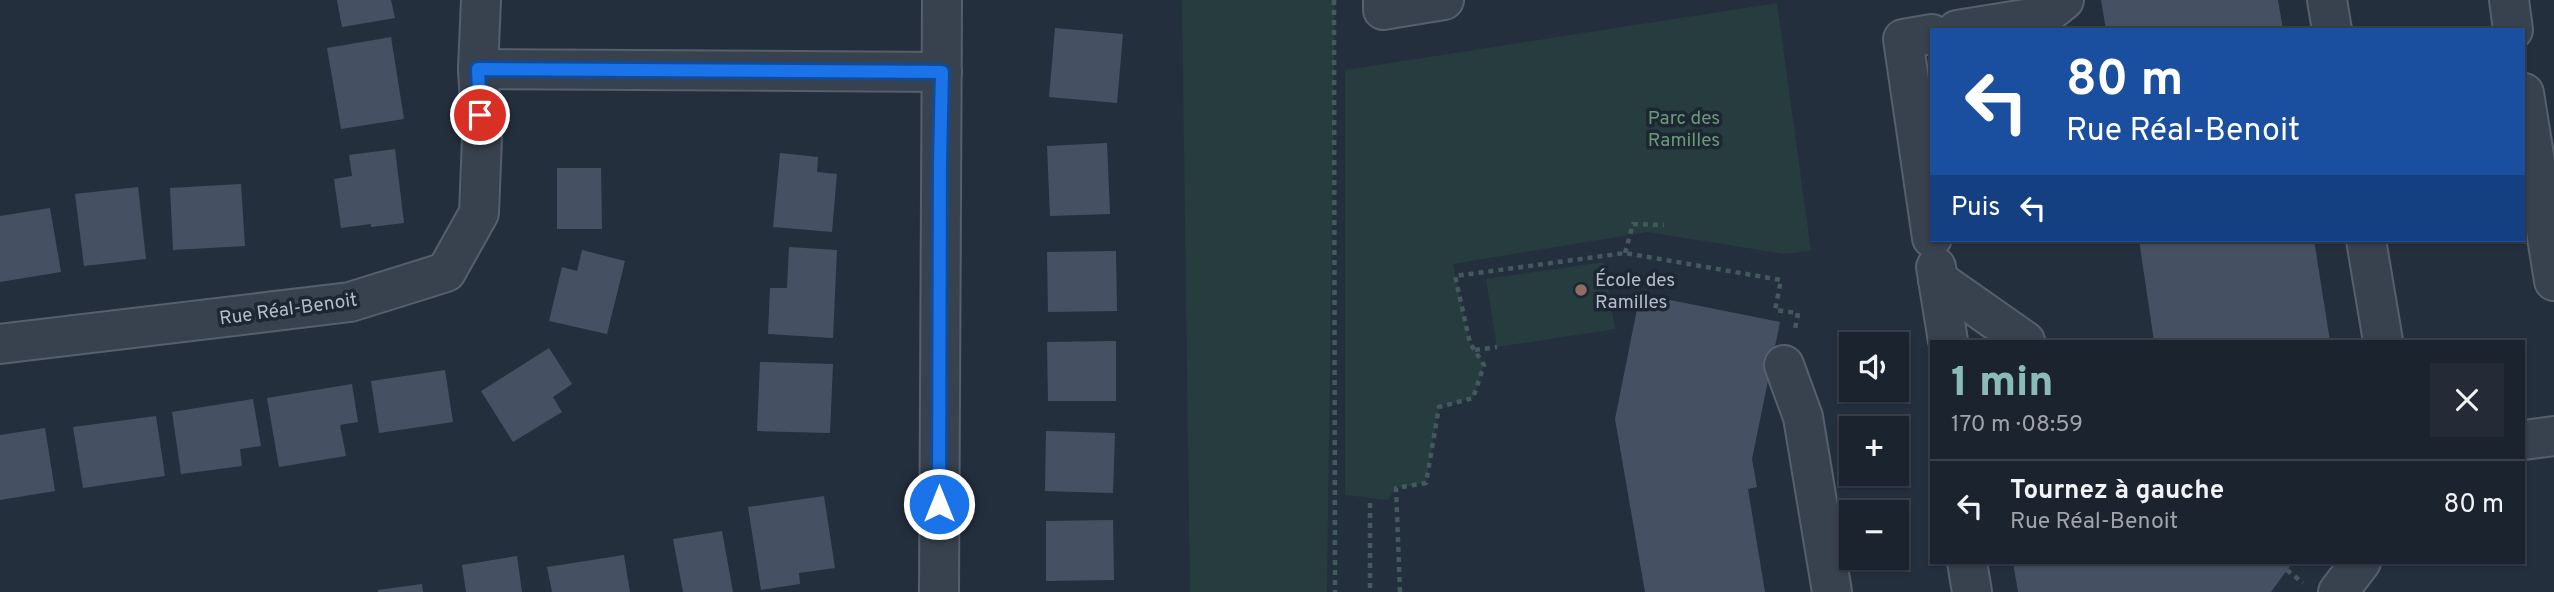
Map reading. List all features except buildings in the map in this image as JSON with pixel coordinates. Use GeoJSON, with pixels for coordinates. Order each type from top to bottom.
{"type":"FeatureCollection","features":[{"type":"Feature","properties":{"kind":"street","name":"Rue Réal-Benoit"},"geometry":{"type":"LineString","coordinates":[[0,344],[350,302],[446,272],[480,213],[482,138],[478,69],[481,0]]}},
{"type":"Feature","properties":{"kind":"street"},"geometry":{"type":"LineString","coordinates":[[939,592],[939,174],[942,0]]}},
{"type":"Feature","properties":{"kind":"street"},"geometry":{"type":"LineString","coordinates":[[1383,0],[1383,10],[1444,0]]}},
{"type":"Feature","properties":{"kind":"street"},"geometry":{"type":"LineString","coordinates":[[1969,28],[2044,16],[2064,0]]}},
{"type":"Feature","properties":{"kind":"street"},"geometry":{"type":"LineString","coordinates":[[2327,0],[2332,28]]}},
{"type":"Feature","properties":{"kind":"street"},"geometry":{"type":"LineString","coordinates":[[2509,0],[2514,28]]}},
{"type":"Feature","properties":{"kind":"street"},"geometry":{"type":"LineString","coordinates":[[1930,34],[1902,39],[1930,226]]}},
{"type":"Feature","properties":{"kind":"street"},"geometry":{"type":"LineString","coordinates":[[478,69],[942,72]]}},
{"type":"Feature","properties":{"kind":"street"},"geometry":{"type":"LineString","coordinates":[[2525,99],[2554,281]]}},
{"type":"Feature","properties":{"kind":"street"},"geometry":{"type":"LineString","coordinates":[[1932,242],[1948,340]]}},
{"type":"Feature","properties":{"kind":"street"},"geometry":{"type":"LineString","coordinates":[[2366,242],[2383,340]]}},
{"type":"Feature","properties":{"kind":"street"},"geometry":{"type":"LineString","coordinates":[[1938,281],[2024,340]]}},
{"type":"Feature","properties":{"kind":"street"},"geometry":{"type":"LineString","coordinates":[[1784,365],[1803,417],[1832,592]]}},
{"type":"Feature","properties":{"kind":"street"},"geometry":{"type":"LineString","coordinates":[[2525,440],[2554,436]]}},
{"type":"Feature","properties":{"kind":"street"},"geometry":{"type":"LineString","coordinates":[[1967,564],[1972,592]]}},
{"type":"Feature","properties":{"kind":"street"},"geometry":{"type":"LineString","coordinates":[[2322,589],[2358,564]]}},
{"type":"Feature","properties":{"kind":"path"},"geometry":{"type":"LineString","coordinates":[[1334,0],[1335,592]]}},
{"type":"Feature","properties":{"kind":"path"},"geometry":{"type":"LineString","coordinates":[[1625,253],[1633,224],[1664,225]]}},
{"type":"Feature","properties":{"kind":"path"},"geometry":{"type":"LineString","coordinates":[[1400,592],[1396,488],[1426,483],[1439,407],[1474,398],[1484,365],[1470,343],[1455,276],[1625,253],[1782,280],[1775,310],[1798,313],[1797,323]]}},
{"type":"Feature","properties":{"kind":"path"},"geometry":{"type":"LineString","coordinates":[[1475,350],[1497,346]]}},
{"type":"Feature","properties":{"kind":"path"},"geometry":{"type":"LineString","coordinates":[[1370,503],[1370,592]]}},
{"type":"Feature","properties":{"kind":"path"},"geometry":{"type":"LineString","coordinates":[[2287,570],[2322,589]]}},
{"type":"Feature","properties":{"kind":"green space"},"geometry":{"type":"Polygon","coordinates":[[[1182,0],[1335,0],[1327,592],[1190,592],[1182,0]]]}},
{"type":"Feature","properties":{"kind":"green space","name":"Parc des Ramilles"},"geometry":{"type":"Polygon","coordinates":[[[1777,3],[1811,251],[1785,254],[1647,232],[1453,264],[1470,343],[1484,365],[1473,398],[1439,407],[1426,483],[1396,488],[1388,500],[1345,495],[1345,70],[1777,3]]]}},
{"type":"Feature","properties":{"kind":"green space"},"geometry":{"type":"Polygon","coordinates":[[[1604,262],[1615,329],[1497,347],[1486,279],[1604,262]]]}},
{"type":"Feature","properties":{"kind":"place","name":"École des Ramilles"},"geometry":{"type":"Point","coordinates":[1581,290]}},
{"type":"Feature","properties":{"kind":"route"},"geometry":{"type":"LineString","coordinates":[[480,115],[478,69],[942,72],[939,504]]}}]}
